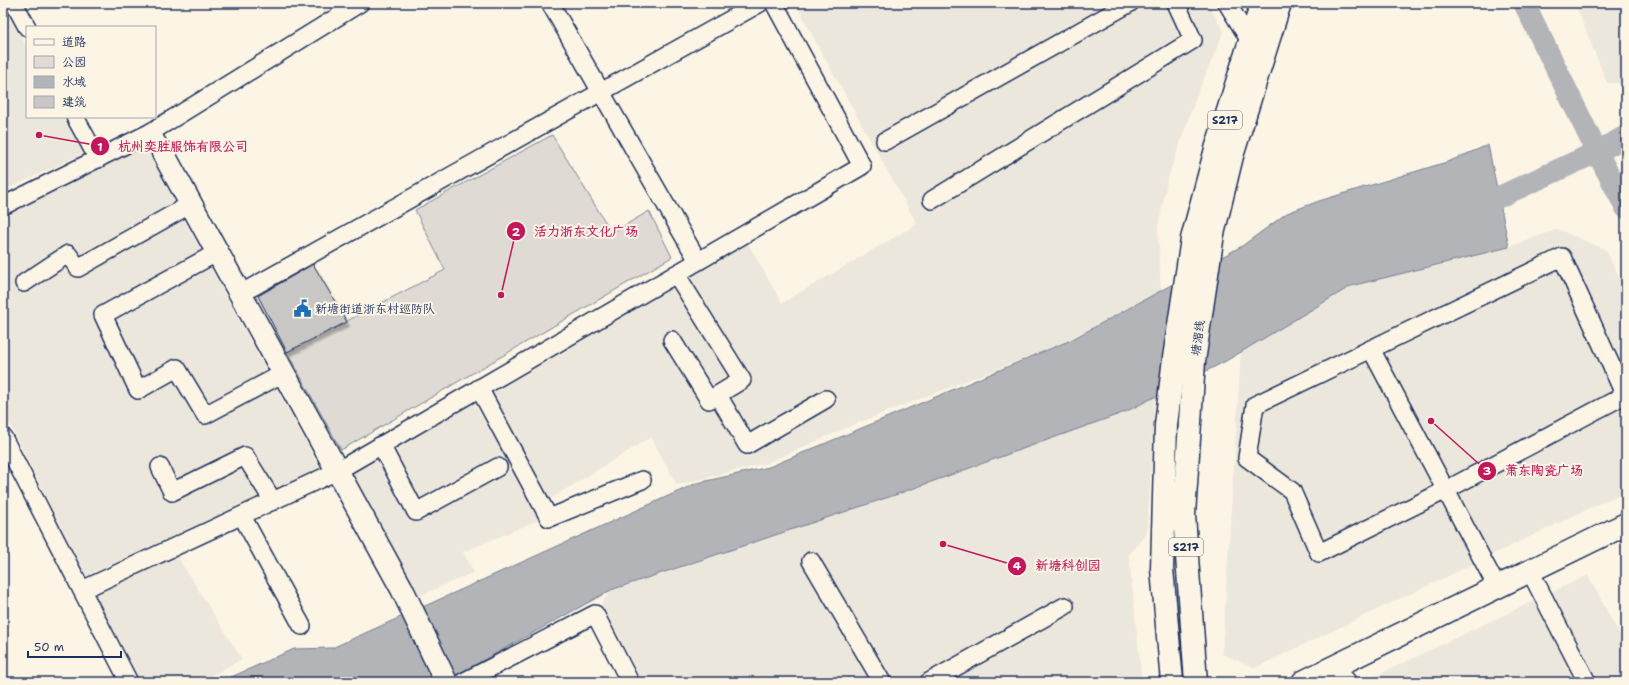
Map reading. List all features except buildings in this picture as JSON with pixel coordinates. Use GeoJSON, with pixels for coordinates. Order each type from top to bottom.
{"type":"FeatureCollection","features":[{"type":"Feature","properties":{"kind":"main road","name":"S217"},"geometry":{"type":"LineString","coordinates":[[1172,682],[1162,568],[1166,425],[1174,358],[1192,239],[1216,149],[1262,3]]}},
{"type":"Feature","properties":{"kind":"main road","name":"塘湄线"},"geometry":{"type":"LineString","coordinates":[[1196,682],[1184,515],[1194,361],[1213,234],[1232,156],[1280,3]]}},
{"type":"Feature","properties":{"kind":"main road"},"geometry":{"type":"LineString","coordinates":[[163,153],[402,589],[446,682]]}},
{"type":"Feature","properties":{"kind":"main road"},"geometry":{"type":"LineString","coordinates":[[1303,682],[1341,675],[1497,587],[1626,524]]}},
{"type":"Feature","properties":{"kind":"street"},"geometry":{"type":"LineString","coordinates":[[14,3],[26,26]]}},
{"type":"Feature","properties":{"kind":"street"},"geometry":{"type":"LineString","coordinates":[[3,206],[151,132],[360,3]]}},
{"type":"Feature","properties":{"kind":"street"},"geometry":{"type":"LineString","coordinates":[[550,3],[698,261]]}},
{"type":"Feature","properties":{"kind":"street"},"geometry":{"type":"LineString","coordinates":[[240,294],[760,3]]}},
{"type":"Feature","properties":{"kind":"street"},"geometry":{"type":"LineString","coordinates":[[82,590],[337,471],[862,166],[774,3]]}},
{"type":"Feature","properties":{"kind":"street"},"geometry":{"type":"LineString","coordinates":[[885,141],[1130,3]]}},
{"type":"Feature","properties":{"kind":"street"},"geometry":{"type":"LineString","coordinates":[[932,200],[1193,40],[1176,3]]}},
{"type":"Feature","properties":{"kind":"street"},"geometry":{"type":"LineString","coordinates":[[1227,3],[1250,41]]}},
{"type":"Feature","properties":{"kind":"street"},"geometry":{"type":"LineString","coordinates":[[76,118],[98,159]]}},
{"type":"Feature","properties":{"kind":"street"},"geometry":{"type":"LineString","coordinates":[[151,132],[163,153]]}},
{"type":"Feature","properties":{"kind":"street"},"geometry":{"type":"LineString","coordinates":[[24,283],[68,254],[78,268],[191,204]]}},
{"type":"Feature","properties":{"kind":"street"},"geometry":{"type":"LineString","coordinates":[[218,252],[103,315],[138,390],[176,368],[205,415],[284,373]]}},
{"type":"Feature","properties":{"kind":"street"},"geometry":{"type":"LineString","coordinates":[[1562,257],[1625,397],[1446,490],[1319,553],[1292,491],[1247,458],[1255,405],[1371,348],[1562,257]]}},
{"type":"Feature","properties":{"kind":"street"},"geometry":{"type":"LineString","coordinates":[[672,340],[709,400],[742,380],[676,274]]}},
{"type":"Feature","properties":{"kind":"street"},"geometry":{"type":"LineString","coordinates":[[1371,348],[1497,587]]}},
{"type":"Feature","properties":{"kind":"street"},"geometry":{"type":"LineString","coordinates":[[479,388],[549,518],[642,480]]}},
{"type":"Feature","properties":{"kind":"street"},"geometry":{"type":"LineString","coordinates":[[718,395],[747,445],[826,399]]}},
{"type":"Feature","properties":{"kind":"street"},"geometry":{"type":"LineString","coordinates":[[3,437],[129,682]]}},
{"type":"Feature","properties":{"kind":"street"},"geometry":{"type":"LineString","coordinates":[[381,445],[416,512],[498,467]]}},
{"type":"Feature","properties":{"kind":"street"},"geometry":{"type":"LineString","coordinates":[[160,467],[172,492],[245,456],[273,501]]}},
{"type":"Feature","properties":{"kind":"street"},"geometry":{"type":"LineString","coordinates":[[242,516],[302,626]]}},
{"type":"Feature","properties":{"kind":"street"},"geometry":{"type":"LineString","coordinates":[[811,561],[882,682]]}},
{"type":"Feature","properties":{"kind":"street"},"geometry":{"type":"LineString","coordinates":[[1530,571],[1587,682]]}},
{"type":"Feature","properties":{"kind":"street"},"geometry":{"type":"LineString","coordinates":[[929,682],[1065,606]]}},
{"type":"Feature","properties":{"kind":"street"},"geometry":{"type":"LineString","coordinates":[[463,682],[595,614],[630,682]]}},
{"type":"Feature","properties":{"kind":"shaded area"},"geometry":{"type":"Polygon","coordinates":[[[3,3],[5,3],[26,47],[26,118],[65,118],[85,153],[3,191],[3,3]]]}},
{"type":"Feature","properties":{"kind":"shaded area"},"geometry":{"type":"Polygon","coordinates":[[[796,3],[1207,3],[1224,31],[1196,97],[1167,181],[1158,228],[1161,290],[1071,340],[853,425],[767,463],[677,485],[651,437],[547,501],[490,392],[594,328],[748,243],[782,303],[917,224],[813,37],[796,3]]]}},
{"type":"Feature","properties":{"kind":"shaded area"},"geometry":{"type":"Polygon","coordinates":[[[1575,3],[1626,3],[1626,81],[1622,83],[1607,83],[1575,3]]]}},
{"type":"Feature","properties":{"kind":"shaded area"},"geometry":{"type":"Polygon","coordinates":[[[145,144],[182,216],[320,468],[86,576],[3,411],[3,218],[145,144]]]}},
{"type":"Feature","properties":{"kind":"shaded area"},"geometry":{"type":"Polygon","coordinates":[[[1558,229],[1606,250],[1626,292],[1626,491],[1255,668],[1222,654],[1241,352],[1351,286],[1509,247],[1558,229]]]}},
{"type":"Feature","properties":{"kind":"shaded area"},"geometry":{"type":"Polygon","coordinates":[[[1155,397],[1147,533],[1129,555],[1142,682],[642,682],[601,604],[611,590],[1125,412],[1155,397]]]}},
{"type":"Feature","properties":{"kind":"shaded area"},"geometry":{"type":"Polygon","coordinates":[[[474,403],[541,519],[463,552],[474,572],[415,598],[352,473],[474,403]]]}},
{"type":"Feature","properties":{"kind":"shaded area"},"geometry":{"type":"Polygon","coordinates":[[[177,556],[242,659],[200,682],[138,682],[92,594],[177,556]]]}},
{"type":"Feature","properties":{"kind":"shaded area"},"geometry":{"type":"Polygon","coordinates":[[[1588,575],[1621,637],[1626,635],[1626,682],[1368,682],[1367,680],[1588,575]]]}},
{"type":"Feature","properties":{"kind":"green space"},"geometry":{"type":"Polygon","coordinates":[[[552,135],[612,233],[649,211],[672,257],[341,450],[287,352],[445,270],[415,210],[552,135]]]}},
{"type":"Feature","properties":{"kind":"water"},"geometry":{"type":"Polygon","coordinates":[[[1488,145],[1509,247],[1351,286],[1226,361],[1125,412],[895,495],[611,590],[444,682],[220,682],[294,649],[332,648],[697,483],[769,467],[1071,340],[1242,246],[1287,213],[1319,201],[1450,161],[1488,145]]]}},
{"type":"Feature","properties":{"kind":"waterway"},"geometry":{"type":"LineString","coordinates":[[1524,3],[1597,152],[1626,136]]}},
{"type":"Feature","properties":{"kind":"waterway"},"geometry":{"type":"LineString","coordinates":[[1499,197],[1597,152],[1626,208]]}},
{"type":"Feature","properties":{"kind":"place","name":"杭州奕胜服饰有限公司"},"geometry":{"type":"Point","coordinates":[39,135]}},
{"type":"Feature","properties":{"kind":"place","name":"活力浙东文化广场"},"geometry":{"type":"Point","coordinates":[501,295]}},
{"type":"Feature","properties":{"kind":"place","name":"新塘街道浙东村巡防队"},"geometry":{"type":"Point","coordinates":[302,309]}},
{"type":"Feature","properties":{"kind":"place","name":"萧东陶瓷广场"},"geometry":{"type":"Point","coordinates":[1431,421]}},
{"type":"Feature","properties":{"kind":"place","name":"新塘科创园"},"geometry":{"type":"Point","coordinates":[943,544]}}]}
